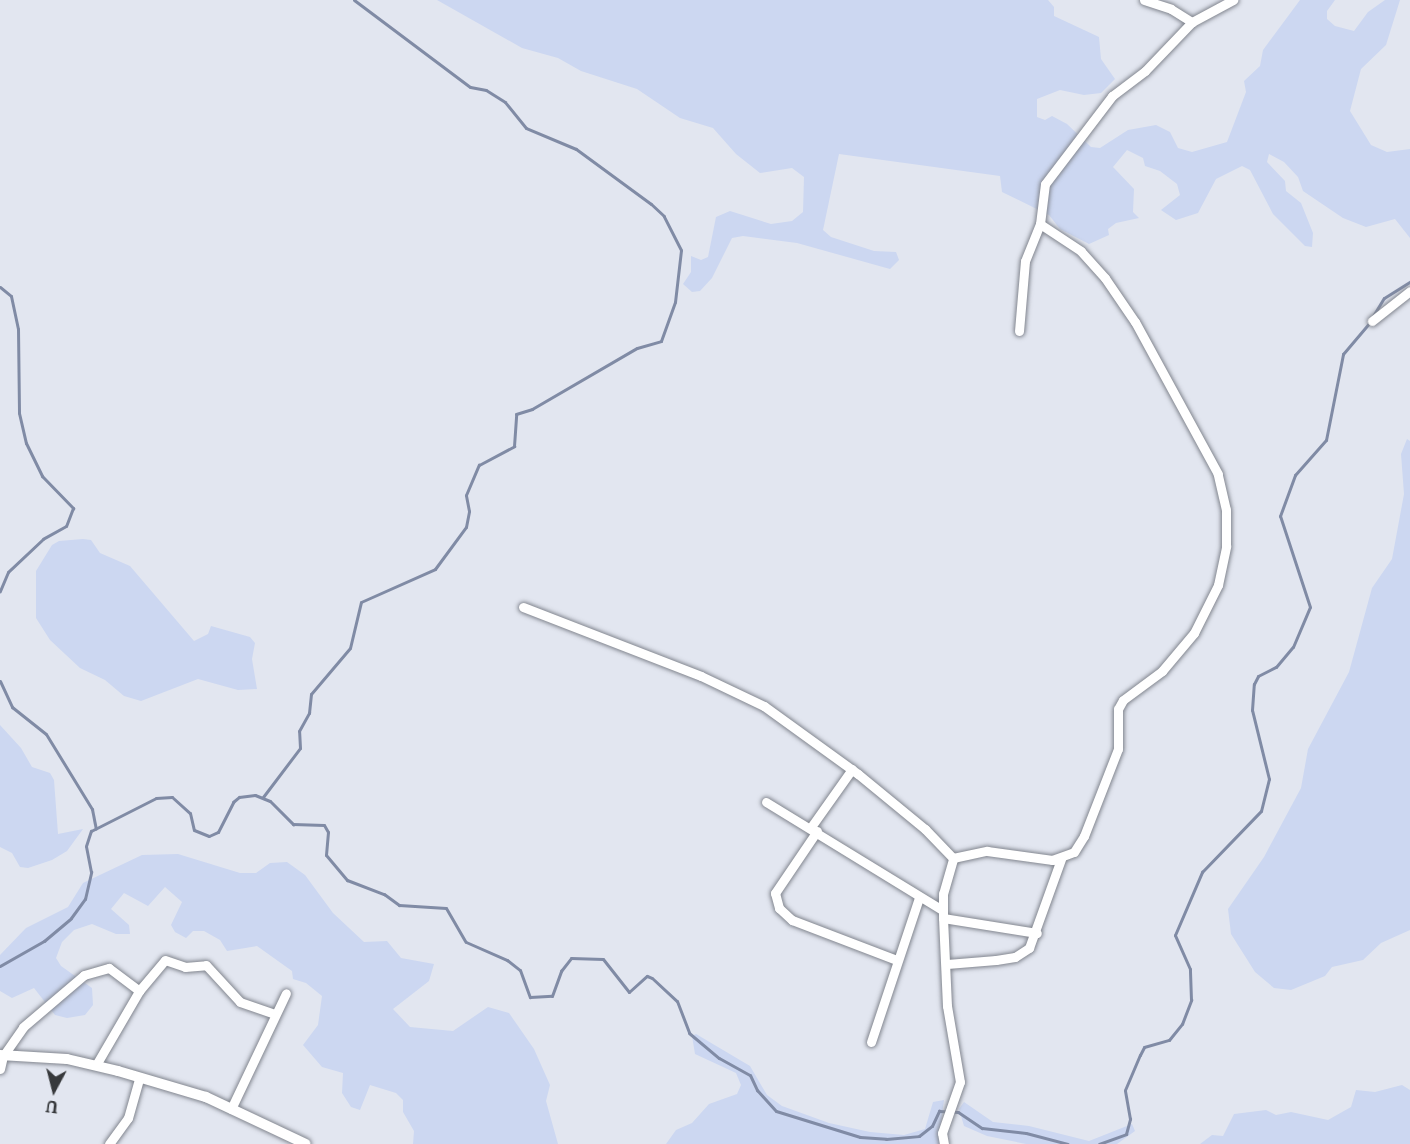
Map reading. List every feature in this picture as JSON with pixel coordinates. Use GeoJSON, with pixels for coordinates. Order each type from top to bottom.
{"type":"FeatureCollection","features":[{"type":"Feature","properties":{"kind":"street"},"geometry":{"type":"LineString","coordinates":[[1144,0],[1171,9],[1192,22]]}},
{"type":"Feature","properties":{"kind":"street"},"geometry":{"type":"LineString","coordinates":[[1019,331],[1025,261],[1040,224],[1048,177],[1112,96],[1145,70],[1192,22],[1233,0]]}},
{"type":"Feature","properties":{"kind":"street"},"geometry":{"type":"LineString","coordinates":[[953,858],[987,851],[1061,859],[1074,852],[1084,836],[1118,749],[1117,717],[1123,700],[1177,655],[1207,613],[1223,567],[1226,510],[1218,474],[1136,322],[1082,251],[1040,224]]}},
{"type":"Feature","properties":{"kind":"street"},"geometry":{"type":"LineString","coordinates":[[1371,321],[1410,291]]}},
{"type":"Feature","properties":{"kind":"street"},"geometry":{"type":"LineString","coordinates":[[523,607],[701,676],[764,706],[852,769],[925,829],[953,858]]}},
{"type":"Feature","properties":{"kind":"street"},"geometry":{"type":"LineString","coordinates":[[852,769],[775,893],[779,908],[792,920],[897,960]]}},
{"type":"Feature","properties":{"kind":"street"},"geometry":{"type":"LineString","coordinates":[[766,802],[814,829],[943,914],[1037,933]]}},
{"type":"Feature","properties":{"kind":"street"},"geometry":{"type":"LineString","coordinates":[[944,1144],[942,1133],[960,1082],[959,1064],[947,1006],[947,964],[943,914],[953,858]]}},
{"type":"Feature","properties":{"kind":"street"},"geometry":{"type":"LineString","coordinates":[[947,964],[1015,957],[1029,948],[1037,933],[1061,859]]}},
{"type":"Feature","properties":{"kind":"street"},"geometry":{"type":"LineString","coordinates":[[871,1042],[919,898]]}},
{"type":"Feature","properties":{"kind":"street"},"geometry":{"type":"LineString","coordinates":[[96,1065],[139,992],[162,961],[175,961],[185,967],[203,964],[240,1002],[274,1014]]}},
{"type":"Feature","properties":{"kind":"street"},"geometry":{"type":"LineString","coordinates":[[0,1069],[1,1055],[32,1019],[96,969],[109,968],[139,992]]}},
{"type":"Feature","properties":{"kind":"street"},"geometry":{"type":"LineString","coordinates":[[231,1109],[274,1014],[286,993]]}},
{"type":"Feature","properties":{"kind":"street"},"geometry":{"type":"LineString","coordinates":[[1,1055],[58,1058],[96,1065],[206,1097],[306,1144]]}},
{"type":"Feature","properties":{"kind":"street"},"geometry":{"type":"LineString","coordinates":[[109,1144],[128,1118],[139,1079]]}},
{"type":"Feature","properties":{"kind":"shaded area"},"geometry":{"type":"Polygon","coordinates":[[[437,0],[1048,0],[1054,7],[1054,16],[1099,37],[1101,59],[1115,79],[1101,93],[1084,95],[1060,90],[1037,99],[1037,117],[1045,120],[1052,116],[1067,124],[1091,147],[1100,148],[1128,130],[1156,125],[1170,132],[1178,148],[1192,152],[1227,142],[1246,92],[1244,81],[1260,66],[1263,50],[1300,0],[1335,0],[1327,11],[1327,19],[1335,26],[1354,31],[1368,12],[1385,0],[1400,0],[1386,45],[1361,69],[1350,111],[1371,145],[1387,152],[1410,149],[1410,238],[1395,219],[1366,227],[1343,218],[1303,191],[1298,177],[1284,162],[1269,154],[1267,162],[1285,181],[1286,191],[1301,203],[1313,233],[1312,247],[1305,246],[1273,214],[1250,170],[1242,166],[1216,179],[1198,213],[1176,220],[1161,210],[1180,195],[1177,184],[1160,171],[1145,166],[1143,158],[1127,150],[1113,167],[1134,189],[1133,212],[1139,218],[1116,223],[1108,229],[1109,235],[1089,244],[1060,229],[1049,215],[1002,192],[1000,176],[839,154],[823,230],[831,237],[874,251],[896,252],[899,260],[890,269],[797,243],[743,236],[732,238],[712,278],[700,291],[692,292],[683,284],[691,272],[691,256],[701,260],[708,257],[716,217],[730,211],[771,224],[792,221],[803,212],[804,177],[792,168],[760,173],[736,154],[713,128],[680,118],[637,89],[581,71],[558,58],[522,48],[437,0]]]}},
{"type":"Feature","properties":{"kind":"shaded area"},"geometry":{"type":"Polygon","coordinates":[[[1407,439],[1410,441],[1410,930],[1381,943],[1363,960],[1332,967],[1325,976],[1291,990],[1274,988],[1255,972],[1231,934],[1228,909],[1264,857],[1301,788],[1308,749],[1349,672],[1372,588],[1392,559],[1404,494],[1401,454],[1407,439]]]}},
{"type":"Feature","properties":{"kind":"shaded area"},"geometry":{"type":"Polygon","coordinates":[[[91,540],[100,553],[130,566],[194,641],[208,634],[211,626],[250,637],[255,643],[252,659],[257,689],[238,690],[198,679],[141,701],[124,696],[105,680],[80,668],[50,640],[36,618],[36,571],[52,545],[59,541],[91,540]]]}},
{"type":"Feature","properties":{"kind":"shaded area"},"geometry":{"type":"Polygon","coordinates":[[[0,725],[21,748],[32,767],[50,773],[54,780],[58,834],[83,829],[67,851],[52,860],[28,868],[20,867],[12,853],[0,847],[0,725]]]}},
{"type":"Feature","properties":{"kind":"shaded area"},"geometry":{"type":"Polygon","coordinates":[[[178,854],[240,873],[256,873],[270,863],[287,862],[305,875],[333,913],[364,942],[387,941],[401,958],[434,964],[429,981],[393,1009],[410,1027],[453,1031],[488,1007],[509,1013],[534,1049],[550,1085],[546,1101],[558,1144],[413,1144],[414,1131],[403,1112],[403,1100],[396,1093],[370,1085],[360,1110],[351,1107],[342,1093],[343,1073],[322,1067],[303,1045],[318,1025],[322,996],[306,983],[293,979],[292,971],[257,946],[227,951],[220,940],[204,931],[193,931],[186,938],[175,932],[171,925],[182,902],[165,887],[148,906],[124,893],[111,909],[129,925],[130,934],[116,934],[92,924],[74,930],[62,942],[56,958],[61,966],[92,988],[93,1005],[85,1015],[67,1018],[55,1015],[34,988],[12,998],[0,991],[0,955],[26,928],[68,907],[83,883],[142,855],[178,854]]]}},
{"type":"Feature","properties":{"kind":"shaded area"},"geometry":{"type":"Polygon","coordinates":[[[696,1034],[750,1066],[767,1095],[782,1106],[829,1123],[870,1132],[904,1135],[925,1129],[933,1102],[944,1100],[940,1129],[948,1144],[666,1144],[676,1130],[692,1123],[709,1104],[737,1094],[741,1085],[736,1073],[695,1054],[692,1036],[696,1034]]]}},
{"type":"Feature","properties":{"kind":"shaded area"},"geometry":{"type":"Polygon","coordinates":[[[1402,1085],[1410,1090],[1410,1144],[1200,1144],[1212,1135],[1223,1136],[1234,1114],[1266,1110],[1276,1115],[1291,1112],[1328,1120],[1351,1107],[1356,1090],[1375,1092],[1402,1085]]]}},
{"type":"Feature","properties":{"kind":"shaded area"},"geometry":{"type":"Polygon","coordinates":[[[964,1102],[993,1122],[1029,1126],[1089,1141],[1132,1124],[1135,1131],[1117,1144],[1026,1144],[987,1136],[964,1126],[959,1109],[964,1102]]]}},
{"type":"Feature","properties":{"kind":"waterway"},"geometry":{"type":"LineString","coordinates":[[263,797],[300,748],[299,731],[309,713],[311,694],[350,648],[361,602],[435,569],[466,527],[469,511],[466,495],[479,465],[514,446],[516,414],[532,409],[637,348],[661,341],[675,302],[681,250],[664,216],[651,204],[576,149],[526,128],[505,102],[486,90],[470,87],[354,0]]}},
{"type":"Feature","properties":{"kind":"waterway"},"geometry":{"type":"LineString","coordinates":[[1373,316],[1384,298],[1410,282]]}},
{"type":"Feature","properties":{"kind":"waterway"},"geometry":{"type":"LineString","coordinates":[[0,287],[11,296],[18,329],[19,413],[26,443],[42,476],[73,508],[66,526],[43,539],[8,572],[0,591]]}},
{"type":"Feature","properties":{"kind":"waterway"},"geometry":{"type":"LineString","coordinates":[[1099,1144],[1126,1134],[1130,1119],[1125,1090],[1144,1047],[1169,1040],[1182,1024],[1191,1000],[1190,969],[1175,935],[1202,872],[1261,811],[1269,779],[1252,710],[1254,684],[1258,676],[1276,667],[1293,647],[1310,607],[1280,516],[1295,475],[1326,440],[1343,354],[1370,322]]}},
{"type":"Feature","properties":{"kind":"waterway"},"geometry":{"type":"LineString","coordinates":[[0,681],[12,707],[46,734],[92,809],[96,829]]}},
{"type":"Feature","properties":{"kind":"waterway"},"geometry":{"type":"LineString","coordinates":[[0,966],[44,941],[71,918],[85,899],[91,872],[86,846],[91,831],[156,798],[172,797],[190,813],[194,830],[209,836],[218,832],[233,802],[239,797],[255,795],[270,801],[293,824],[324,825],[328,832],[326,855],[347,880],[384,894],[399,905],[446,908],[466,942],[507,960],[520,970],[530,997],[552,996],[561,971],[571,958],[603,959],[629,992],[647,976],[652,978],[677,1001],[689,1033],[719,1058],[750,1075],[757,1090],[776,1111],[860,1137],[886,1139],[919,1136],[932,1126],[939,1111],[958,1112],[982,1128],[1026,1133],[1068,1144]]}}]}
